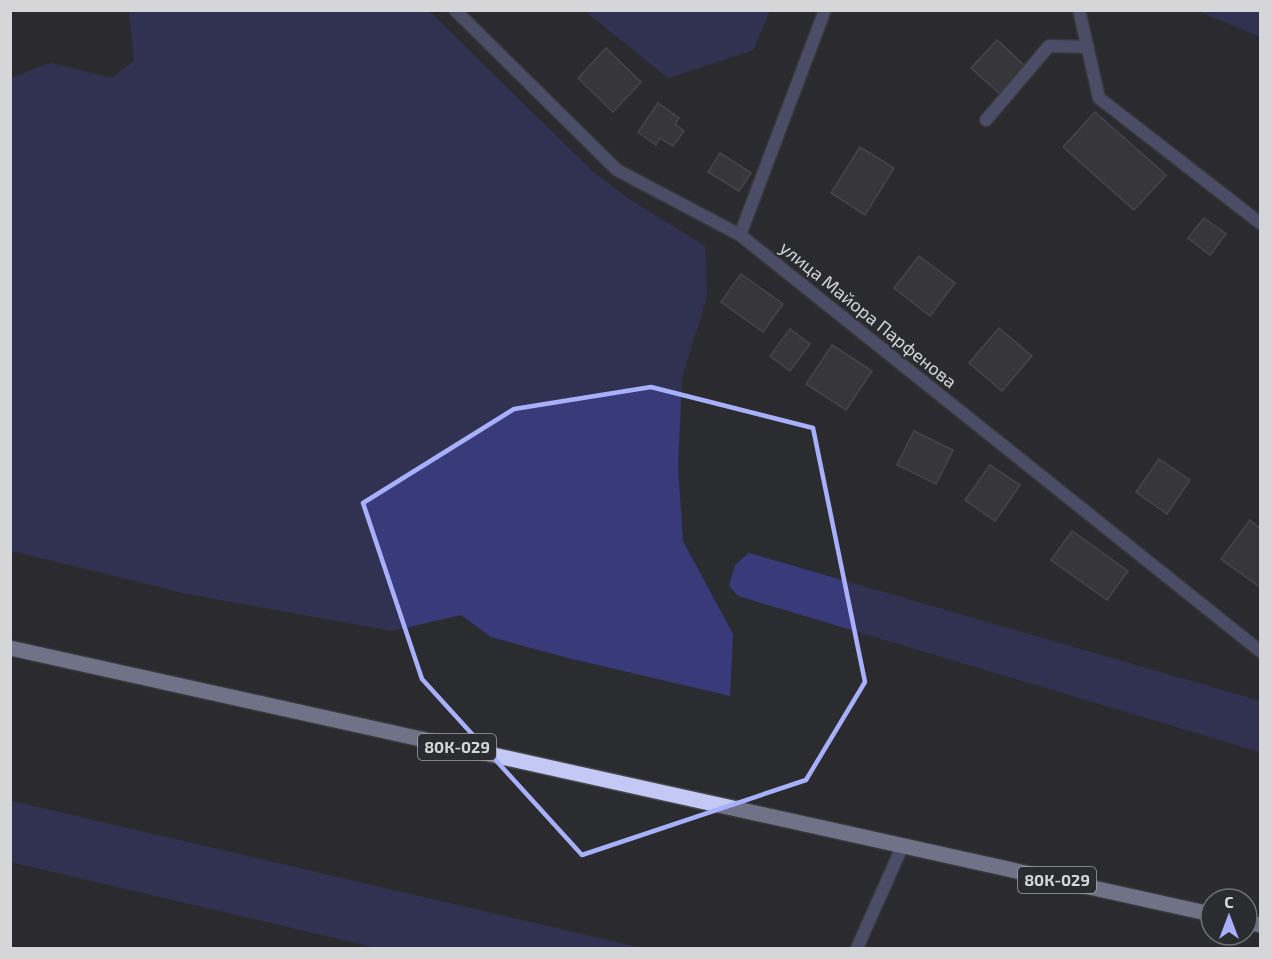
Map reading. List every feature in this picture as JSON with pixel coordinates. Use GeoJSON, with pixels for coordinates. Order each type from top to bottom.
{"type":"FeatureCollection","features":[{"type":"Feature","properties":{"kind":"main road","name":"80К-029"},"geometry":{"type":"LineString","coordinates":[[10,648],[1199,911]]}},
{"type":"Feature","properties":{"kind":"street","name":"улица Майора Парфенова"},"geometry":{"type":"LineString","coordinates":[[454,10],[617,170],[740,235],[1260,651]]}},
{"type":"Feature","properties":{"kind":"street"},"geometry":{"type":"LineString","coordinates":[[740,235],[825,10]]}},
{"type":"Feature","properties":{"kind":"street"},"geometry":{"type":"LineString","coordinates":[[1079,10],[1099,98],[1260,223]]}},
{"type":"Feature","properties":{"kind":"street"},"geometry":{"type":"LineString","coordinates":[[986,120],[1049,46],[1088,47]]}},
{"type":"Feature","properties":{"kind":"street"},"geometry":{"type":"LineString","coordinates":[[857,948],[903,845]]}},
{"type":"Feature","properties":{"kind":"highlighted area"},"geometry":{"type":"Polygon","coordinates":[[[651,387],[813,428],[865,682],[806,780],[582,855],[422,679],[363,503],[514,409],[651,387]]]}},
{"type":"Feature","properties":{"kind":"shaded area"},"geometry":{"type":"Polygon","coordinates":[[[129,11],[429,11],[592,171],[629,199],[705,246],[707,297],[682,377],[678,467],[683,541],[733,634],[730,696],[568,658],[491,637],[461,615],[392,631],[183,593],[11,552],[11,78],[51,63],[112,78],[134,61],[129,11]]]}},
{"type":"Feature","properties":{"kind":"shaded area"},"geometry":{"type":"Polygon","coordinates":[[[585,11],[770,11],[753,50],[668,78],[585,11]]]}},
{"type":"Feature","properties":{"kind":"shaded area"},"geometry":{"type":"Polygon","coordinates":[[[1198,11],[1260,11],[1260,37],[1198,11]]]}},
{"type":"Feature","properties":{"kind":"shaded area"},"geometry":{"type":"Polygon","coordinates":[[[749,553],[1260,701],[1260,752],[738,596],[729,586],[735,565],[749,553]]]}},
{"type":"Feature","properties":{"kind":"shaded area"},"geometry":{"type":"Polygon","coordinates":[[[11,801],[642,948],[377,948],[11,862],[11,801]]]}},
{"type":"Feature","properties":{"kind":"building"},"geometry":{"type":"Polygon","coordinates":[[[997,40],[1027,68],[1002,96],[971,68],[997,40]]]}},
{"type":"Feature","properties":{"kind":"building"},"geometry":{"type":"Polygon","coordinates":[[[606,48],[641,82],[613,112],[578,78],[606,48]]]}},
{"type":"Feature","properties":{"kind":"building"},"geometry":{"type":"Polygon","coordinates":[[[658,103],[679,118],[675,124],[684,131],[673,146],[660,138],[656,145],[638,132],[658,103]]]}},
{"type":"Feature","properties":{"kind":"building"},"geometry":{"type":"Polygon","coordinates":[[[1095,112],[1166,175],[1134,210],[1063,147],[1095,112]]]}},
{"type":"Feature","properties":{"kind":"building"},"geometry":{"type":"Polygon","coordinates":[[[860,147],[894,168],[865,215],[831,193],[860,147]]]}},
{"type":"Feature","properties":{"kind":"building"},"geometry":{"type":"Polygon","coordinates":[[[720,153],[751,173],[739,191],[708,172],[720,153]]]}},
{"type":"Feature","properties":{"kind":"building"},"geometry":{"type":"Polygon","coordinates":[[[1204,218],[1226,234],[1210,255],[1188,238],[1204,218]]]}},
{"type":"Feature","properties":{"kind":"building"},"geometry":{"type":"Polygon","coordinates":[[[919,256],[955,283],[930,316],[894,288],[919,256]]]}},
{"type":"Feature","properties":{"kind":"building"},"geometry":{"type":"Polygon","coordinates":[[[741,274],[783,304],[763,332],[721,302],[741,274]]]}},
{"type":"Feature","properties":{"kind":"building"},"geometry":{"type":"Polygon","coordinates":[[[999,328],[1032,356],[1002,391],[969,363],[999,328]]]}},
{"type":"Feature","properties":{"kind":"building"},"geometry":{"type":"Polygon","coordinates":[[[790,329],[810,344],[790,371],[770,356],[790,329]]]}},
{"type":"Feature","properties":{"kind":"building"},"geometry":{"type":"Polygon","coordinates":[[[832,345],[872,371],[846,410],[806,384],[832,345]]]}},
{"type":"Feature","properties":{"kind":"building"},"geometry":{"type":"Polygon","coordinates":[[[914,431],[953,450],[936,484],[897,465],[914,431]]]}},
{"type":"Feature","properties":{"kind":"building"},"geometry":{"type":"Polygon","coordinates":[[[1159,459],[1190,480],[1167,514],[1136,492],[1159,459]]]}},
{"type":"Feature","properties":{"kind":"building"},"geometry":{"type":"Polygon","coordinates":[[[990,465],[1020,485],[995,521],[965,500],[990,465]]]}},
{"type":"Feature","properties":{"kind":"building"},"geometry":{"type":"Polygon","coordinates":[[[1250,520],[1260,528],[1260,587],[1221,559],[1250,520]]]}},
{"type":"Feature","properties":{"kind":"building"},"geometry":{"type":"Polygon","coordinates":[[[1072,531],[1128,571],[1107,600],[1051,560],[1072,531]]]}}]}
